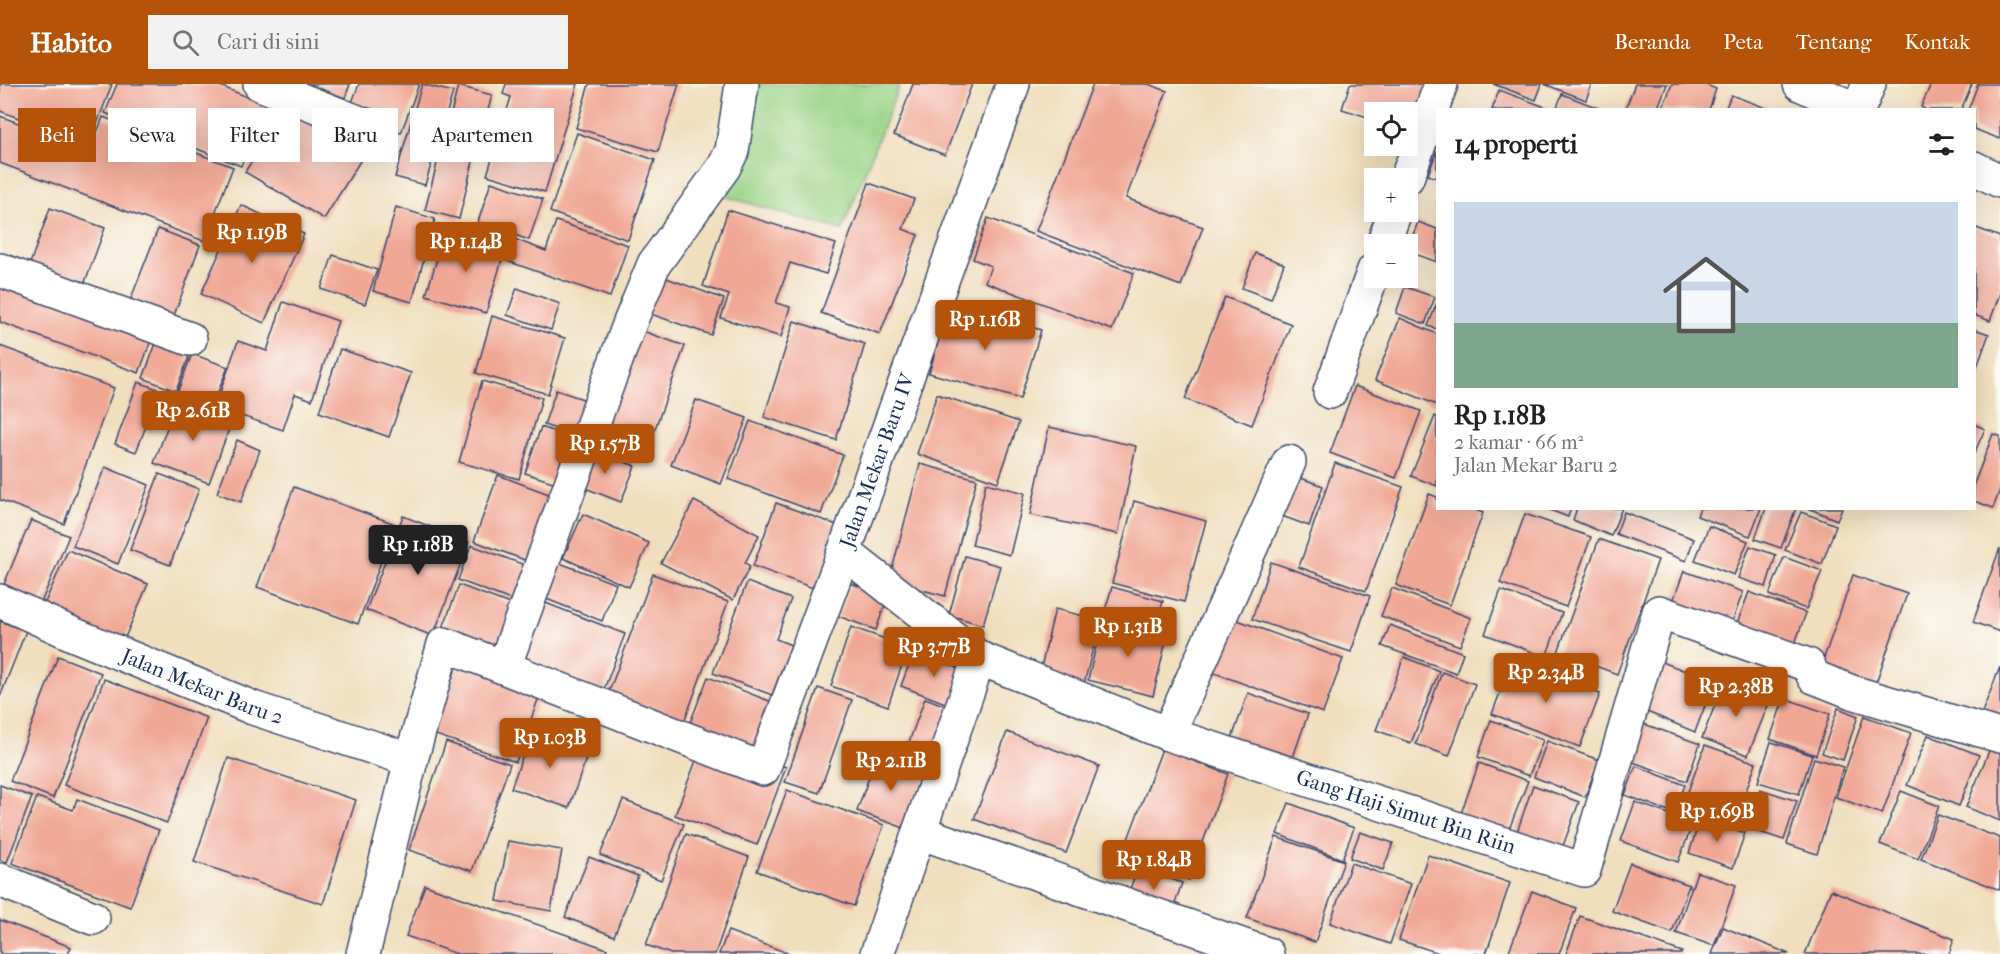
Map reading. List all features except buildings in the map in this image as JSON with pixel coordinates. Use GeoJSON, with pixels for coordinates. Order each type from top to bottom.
{"type":"FeatureCollection","features":[{"type":"Feature","properties":{"kind":"street"},"geometry":{"type":"LineString","coordinates":[[260,84],[322,108]]}},
{"type":"Feature","properties":{"kind":"street"},"geometry":{"type":"LineString","coordinates":[[504,667],[629,325],[654,264],[724,166],[732,151],[742,84]]}},
{"type":"Feature","properties":{"kind":"street","name":"Jalan Mekar Baru IV"},"geometry":{"type":"LineString","coordinates":[[979,658],[844,552],[1013,84]]}},
{"type":"Feature","properties":{"kind":"street"},"geometry":{"type":"LineString","coordinates":[[1411,168],[1441,84]]}},
{"type":"Feature","properties":{"kind":"street"},"geometry":{"type":"LineString","coordinates":[[1858,108],[1869,84]]}},
{"type":"Feature","properties":{"kind":"street"},"geometry":{"type":"LineString","coordinates":[[1805,94],[1850,108]]}},
{"type":"Feature","properties":{"kind":"street"},"geometry":{"type":"LineString","coordinates":[[1976,169],[2000,181]]}},
{"type":"Feature","properties":{"kind":"street"},"geometry":{"type":"LineString","coordinates":[[0,270],[190,339]]}},
{"type":"Feature","properties":{"kind":"street"},"geometry":{"type":"LineString","coordinates":[[1330,392],[1368,288]]}},
{"type":"Feature","properties":{"kind":"street"},"geometry":{"type":"LineString","coordinates":[[1168,734],[1289,462]]}},
{"type":"Feature","properties":{"kind":"street"},"geometry":{"type":"LineString","coordinates":[[363,954],[411,760],[444,644],[763,769],[844,552]]}},
{"type":"Feature","properties":{"kind":"street","name":"Jalan Mekar Baru 2"},"geometry":{"type":"LineString","coordinates":[[0,601],[75,635],[254,708],[411,760]]}},
{"type":"Feature","properties":{"kind":"street","name":"Gang Haji Simut Bin Riin"},"geometry":{"type":"LineString","coordinates":[[979,658],[1168,734],[1584,870],[1659,612],[1808,665],[1814,677],[1852,692],[2000,736]]}},
{"type":"Feature","properties":{"kind":"street"},"geometry":{"type":"LineString","coordinates":[[877,954],[979,658]]}},
{"type":"Feature","properties":{"kind":"street"},"geometry":{"type":"LineString","coordinates":[[919,832],[1267,954]]}},
{"type":"Feature","properties":{"kind":"street"},"geometry":{"type":"LineString","coordinates":[[0,880],[93,918]]}},
{"type":"Feature","properties":{"kind":"green space"},"geometry":{"type":"Polygon","coordinates":[[[737,84],[900,84],[842,230],[706,191],[737,84]]]}}]}
